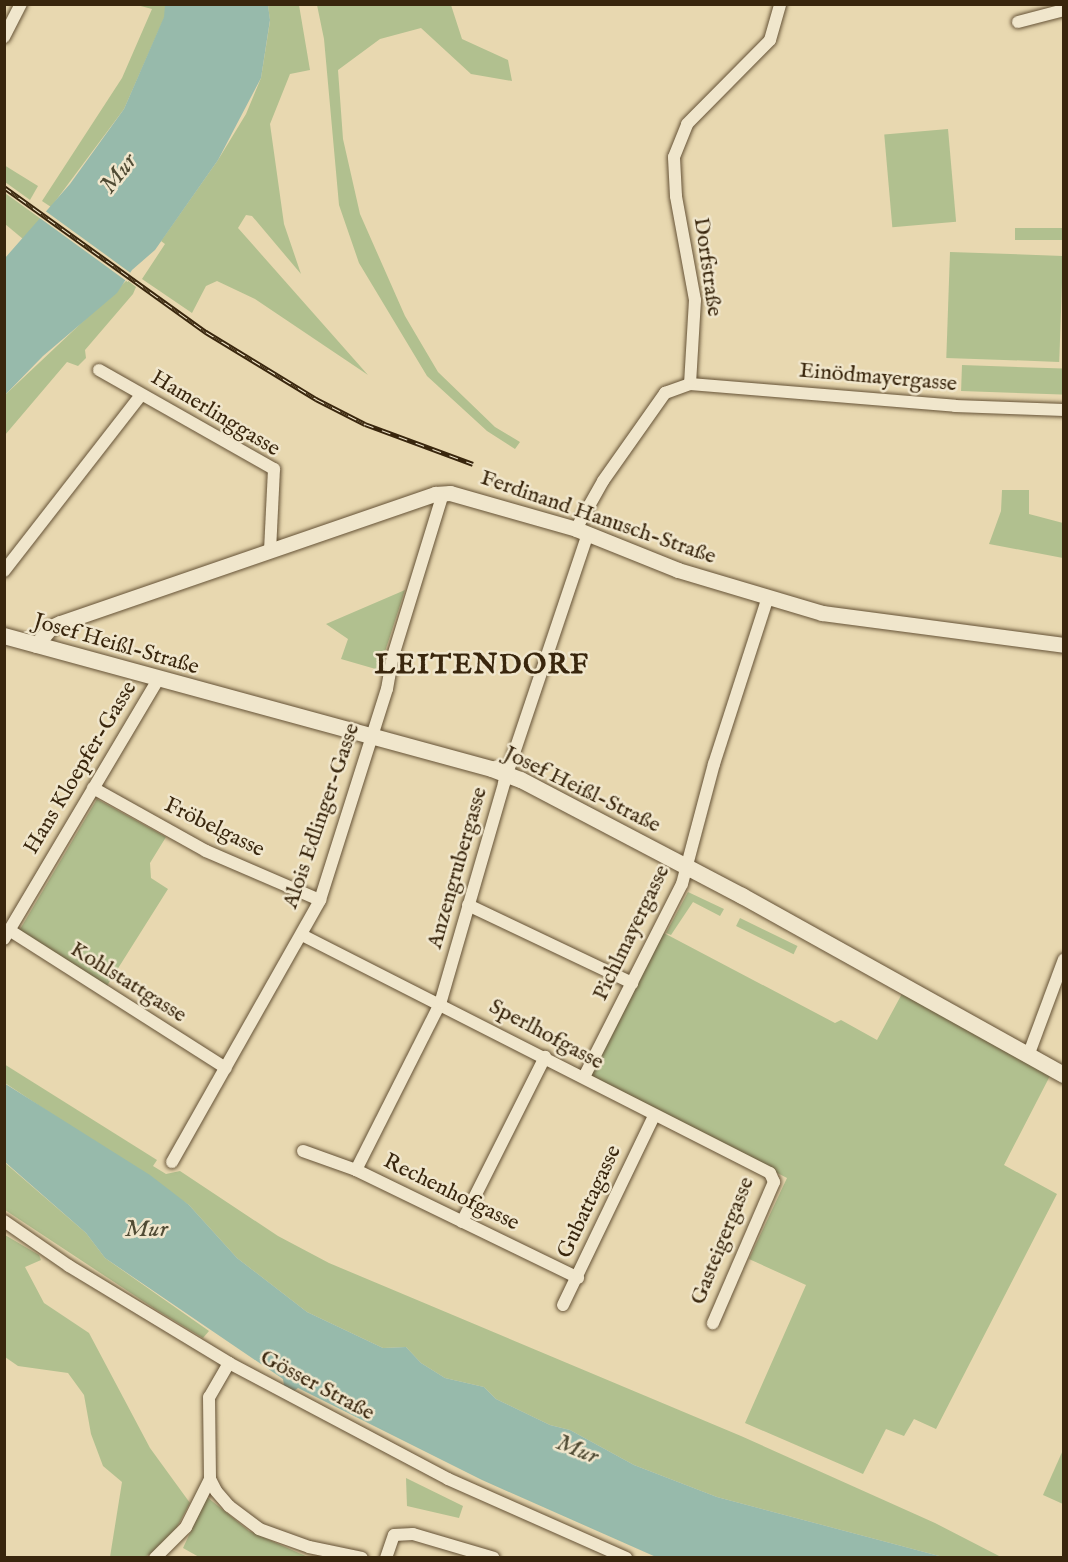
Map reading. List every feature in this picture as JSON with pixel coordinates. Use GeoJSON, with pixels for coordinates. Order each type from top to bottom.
{"type":"FeatureCollection","features":[{"type":"Feature","properties":{"kind":"main road","name":"Josef Heißl-Straße"},"geometry":{"type":"LineString","coordinates":[[4,636],[507,774],[687,867],[1064,1075]]}},
{"type":"Feature","properties":{"kind":"street"},"geometry":{"type":"LineString","coordinates":[[4,37],[21,4]]}},
{"type":"Feature","properties":{"kind":"street","name":"Dorfstraße"},"geometry":{"type":"LineString","coordinates":[[690,384],[695,300],[675,196],[674,157],[687,124],[770,40],[780,4]]}},
{"type":"Feature","properties":{"kind":"street"},"geometry":{"type":"LineString","coordinates":[[1018,22],[1064,10]]}},
{"type":"Feature","properties":{"kind":"street","name":"Hamerlinggasse"},"geometry":{"type":"LineString","coordinates":[[99,370],[274,469],[270,550]]}},
{"type":"Feature","properties":{"kind":"street"},"geometry":{"type":"LineString","coordinates":[[582,531],[603,481],[664,393],[690,384]]}},
{"type":"Feature","properties":{"kind":"street","name":"Einödmayergasse"},"geometry":{"type":"LineString","coordinates":[[690,384],[955,406],[1064,410]]}},
{"type":"Feature","properties":{"kind":"street"},"geometry":{"type":"LineString","coordinates":[[4,571],[141,395]]}},
{"type":"Feature","properties":{"kind":"street"},"geometry":{"type":"LineString","coordinates":[[36,645],[60,623],[442,493]]}},
{"type":"Feature","properties":{"kind":"street","name":"Ferdinand Hanusch-Straße"},"geometry":{"type":"LineString","coordinates":[[442,493],[582,531],[678,570],[822,613],[874,623],[1064,645]]}},
{"type":"Feature","properties":{"kind":"street","name":"Alois Edlinger-Gasse"},"geometry":{"type":"LineString","coordinates":[[172,1162],[320,900],[387,689],[393,656],[442,493]]}},
{"type":"Feature","properties":{"kind":"street","name":"Anzengrubergasse"},"geometry":{"type":"LineString","coordinates":[[356,1170],[440,1004],[507,774],[582,531]]}},
{"type":"Feature","properties":{"kind":"street","name":"Pichlmayergasse"},"geometry":{"type":"LineString","coordinates":[[584,1077],[687,867],[714,764],[768,597]]}},
{"type":"Feature","properties":{"kind":"street","name":"Hans Kloepfer-Gasse"},"geometry":{"type":"LineString","coordinates":[[7,935],[158,680]]}},
{"type":"Feature","properties":{"kind":"street","name":"Fröbelgasse"},"geometry":{"type":"LineString","coordinates":[[93,788],[206,851],[320,900]]}},
{"type":"Feature","properties":{"kind":"street"},"geometry":{"type":"LineString","coordinates":[[468,905],[632,983]]}},
{"type":"Feature","properties":{"kind":"street","name":"Kohlstattgasse"},"geometry":{"type":"LineString","coordinates":[[7,935],[226,1068]]}},
{"type":"Feature","properties":{"kind":"street","name":"Sperlhofgasse"},"geometry":{"type":"LineString","coordinates":[[302,935],[770,1173]]}},
{"type":"Feature","properties":{"kind":"street"},"geometry":{"type":"LineString","coordinates":[[1028,1056],[1064,959]]}},
{"type":"Feature","properties":{"kind":"street"},"geometry":{"type":"LineString","coordinates":[[462,1221],[545,1057]]}},
{"type":"Feature","properties":{"kind":"street","name":"Gubattagasse"},"geometry":{"type":"LineString","coordinates":[[563,1305],[578,1278],[654,1116]]}},
{"type":"Feature","properties":{"kind":"street","name":"Rechenhofgasse"},"geometry":{"type":"LineString","coordinates":[[303,1151],[356,1170],[578,1278]]}},
{"type":"Feature","properties":{"kind":"street","name":"Gasteigergasse"},"geometry":{"type":"LineString","coordinates":[[713,1323],[774,1182],[770,1173]]}},
{"type":"Feature","properties":{"kind":"street","name":"Gösser Straße"},"geometry":{"type":"LineString","coordinates":[[4,1221],[69,1266],[229,1363],[448,1479],[626,1557]]}},
{"type":"Feature","properties":{"kind":"street"},"geometry":{"type":"LineString","coordinates":[[155,1557],[186,1527],[210,1479],[209,1397],[229,1363]]}},
{"type":"Feature","properties":{"kind":"street"},"geometry":{"type":"LineString","coordinates":[[210,1479],[229,1506],[260,1529],[309,1547],[362,1557]]}},
{"type":"Feature","properties":{"kind":"street"},"geometry":{"type":"LineString","coordinates":[[386,1557],[394,1535],[413,1534],[494,1557]]}},
{"type":"Feature","properties":{"kind":"green space"},"geometry":{"type":"Polygon","coordinates":[[[137,5],[165,5],[165,16],[124,109],[51,207],[42,201],[122,78],[152,9],[137,5]]]}},
{"type":"Feature","properties":{"kind":"green space"},"geometry":{"type":"Polygon","coordinates":[[[268,5],[299,5],[310,70],[290,74],[270,124],[284,224],[301,274],[252,216],[246,215],[238,228],[368,375],[255,299],[217,281],[206,286],[192,313],[142,279],[165,244],[161,241],[218,160],[246,114],[261,78],[270,21],[268,5]]]}},
{"type":"Feature","properties":{"kind":"green space"},"geometry":{"type":"Polygon","coordinates":[[[317,5],[451,5],[462,39],[508,60],[512,81],[471,74],[421,28],[380,39],[338,70],[343,139],[360,214],[405,316],[438,372],[495,427],[520,442],[515,449],[487,431],[427,376],[359,263],[339,205],[324,39],[317,5]]]}},
{"type":"Feature","properties":{"kind":"green space"},"geometry":{"type":"Polygon","coordinates":[[[948,129],[956,222],[892,227],[884,135],[948,129]]]}},
{"type":"Feature","properties":{"kind":"green space"},"geometry":{"type":"Polygon","coordinates":[[[4,165],[38,186],[30,200],[5,182],[4,165]]]}},
{"type":"Feature","properties":{"kind":"green space"},"geometry":{"type":"Polygon","coordinates":[[[5,193],[41,219],[23,239],[5,224],[5,193]]]}},
{"type":"Feature","properties":{"kind":"green space"},"geometry":{"type":"Polygon","coordinates":[[[1015,228],[1063,228],[1063,240],[1015,240],[1015,228]]]}},
{"type":"Feature","properties":{"kind":"green space"},"geometry":{"type":"Polygon","coordinates":[[[950,252],[1063,256],[1059,362],[946,358],[950,252]]]}},
{"type":"Feature","properties":{"kind":"green space"},"geometry":{"type":"Polygon","coordinates":[[[127,280],[136,287],[133,294],[85,350],[86,358],[78,366],[67,362],[5,435],[5,395],[127,280]]]}},
{"type":"Feature","properties":{"kind":"green space"},"geometry":{"type":"Polygon","coordinates":[[[962,365],[1063,369],[1062,395],[961,391],[962,365]]]}},
{"type":"Feature","properties":{"kind":"green space"},"geometry":{"type":"Polygon","coordinates":[[[1002,490],[1029,490],[1029,514],[1063,523],[1063,558],[989,544],[1001,511],[1002,490]]]}},
{"type":"Feature","properties":{"kind":"green space"},"geometry":{"type":"Polygon","coordinates":[[[405,590],[379,670],[341,659],[348,639],[326,624],[405,590]]]}},
{"type":"Feature","properties":{"kind":"green space"},"geometry":{"type":"Polygon","coordinates":[[[97,799],[166,837],[150,863],[151,878],[168,889],[105,989],[19,931],[97,799]]]}},
{"type":"Feature","properties":{"kind":"green space"},"geometry":{"type":"Polygon","coordinates":[[[688,892],[724,909],[720,916],[693,902],[671,935],[666,933],[688,892]]]}},
{"type":"Feature","properties":{"kind":"green space"},"geometry":{"type":"Polygon","coordinates":[[[740,918],[798,946],[794,954],[736,926],[740,918]]]}},
{"type":"Feature","properties":{"kind":"green space"},"geometry":{"type":"Polygon","coordinates":[[[662,932],[835,1023],[841,1020],[877,1040],[904,990],[1053,1070],[1004,1165],[1057,1194],[936,1429],[914,1419],[904,1436],[886,1429],[863,1474],[745,1423],[806,1285],[749,1259],[787,1178],[590,1075],[662,932]]]}},
{"type":"Feature","properties":{"kind":"green space"},"geometry":{"type":"Polygon","coordinates":[[[4,1064],[157,1160],[153,1166],[166,1174],[180,1171],[278,1236],[329,1263],[741,1436],[935,1523],[1001,1557],[943,1557],[717,1497],[634,1465],[570,1430],[550,1425],[496,1399],[484,1387],[445,1378],[421,1363],[406,1347],[383,1348],[307,1312],[237,1258],[189,1205],[5,1083],[4,1064]]]}},
{"type":"Feature","properties":{"kind":"green space"},"geometry":{"type":"Polygon","coordinates":[[[4,1162],[86,1233],[105,1258],[209,1331],[203,1338],[5,1210],[4,1162]]]}},
{"type":"Feature","properties":{"kind":"green space"},"geometry":{"type":"Polygon","coordinates":[[[5,1235],[39,1255],[41,1260],[25,1267],[44,1303],[89,1333],[150,1448],[190,1503],[169,1542],[145,1557],[110,1557],[122,1482],[103,1466],[91,1434],[84,1395],[68,1373],[18,1366],[5,1357],[5,1235]]]}},
{"type":"Feature","properties":{"kind":"green space"},"geometry":{"type":"Polygon","coordinates":[[[1063,1450],[1064,1504],[1043,1495],[1063,1450]]]}},
{"type":"Feature","properties":{"kind":"green space"},"geometry":{"type":"Polygon","coordinates":[[[406,1478],[463,1506],[459,1518],[407,1506],[406,1478]]]}},
{"type":"Feature","properties":{"kind":"green space"},"geometry":{"type":"Polygon","coordinates":[[[207,1497],[249,1531],[308,1557],[199,1557],[183,1548],[207,1497]]]}},
{"type":"Feature","properties":{"kind":"water","name":"Mur"},"geometry":{"type":"Polygon","coordinates":[[[165,5],[268,5],[270,20],[261,78],[218,160],[155,250],[132,270],[117,293],[43,356],[5,395],[5,258],[70,184],[124,109],[164,17],[165,5]]]}},
{"type":"Feature","properties":{"kind":"water","name":"Mur"},"geometry":{"type":"Polygon","coordinates":[[[4,1083],[150,1175],[189,1205],[237,1258],[307,1312],[383,1348],[406,1347],[421,1363],[445,1378],[484,1387],[496,1399],[550,1425],[570,1430],[634,1465],[717,1497],[943,1557],[656,1557],[482,1480],[298,1388],[294,1391],[284,1385],[283,1379],[105,1258],[86,1233],[5,1162],[4,1083]]]}},
{"type":"Feature","properties":{"kind":"pier"},"geometry":{"type":"Polygon","coordinates":[[[44,210],[133,275],[128,282],[39,217],[44,210]]]}},
{"type":"Feature","properties":{"kind":"railway"},"geometry":{"type":"LineString","coordinates":[[4,187],[206,332],[316,399],[365,424],[473,464]]}},
{"type":"Feature","properties":{"kind":"district","name":"LEITENDORF"},"geometry":{"type":"Point","coordinates":[482,666]}}]}
